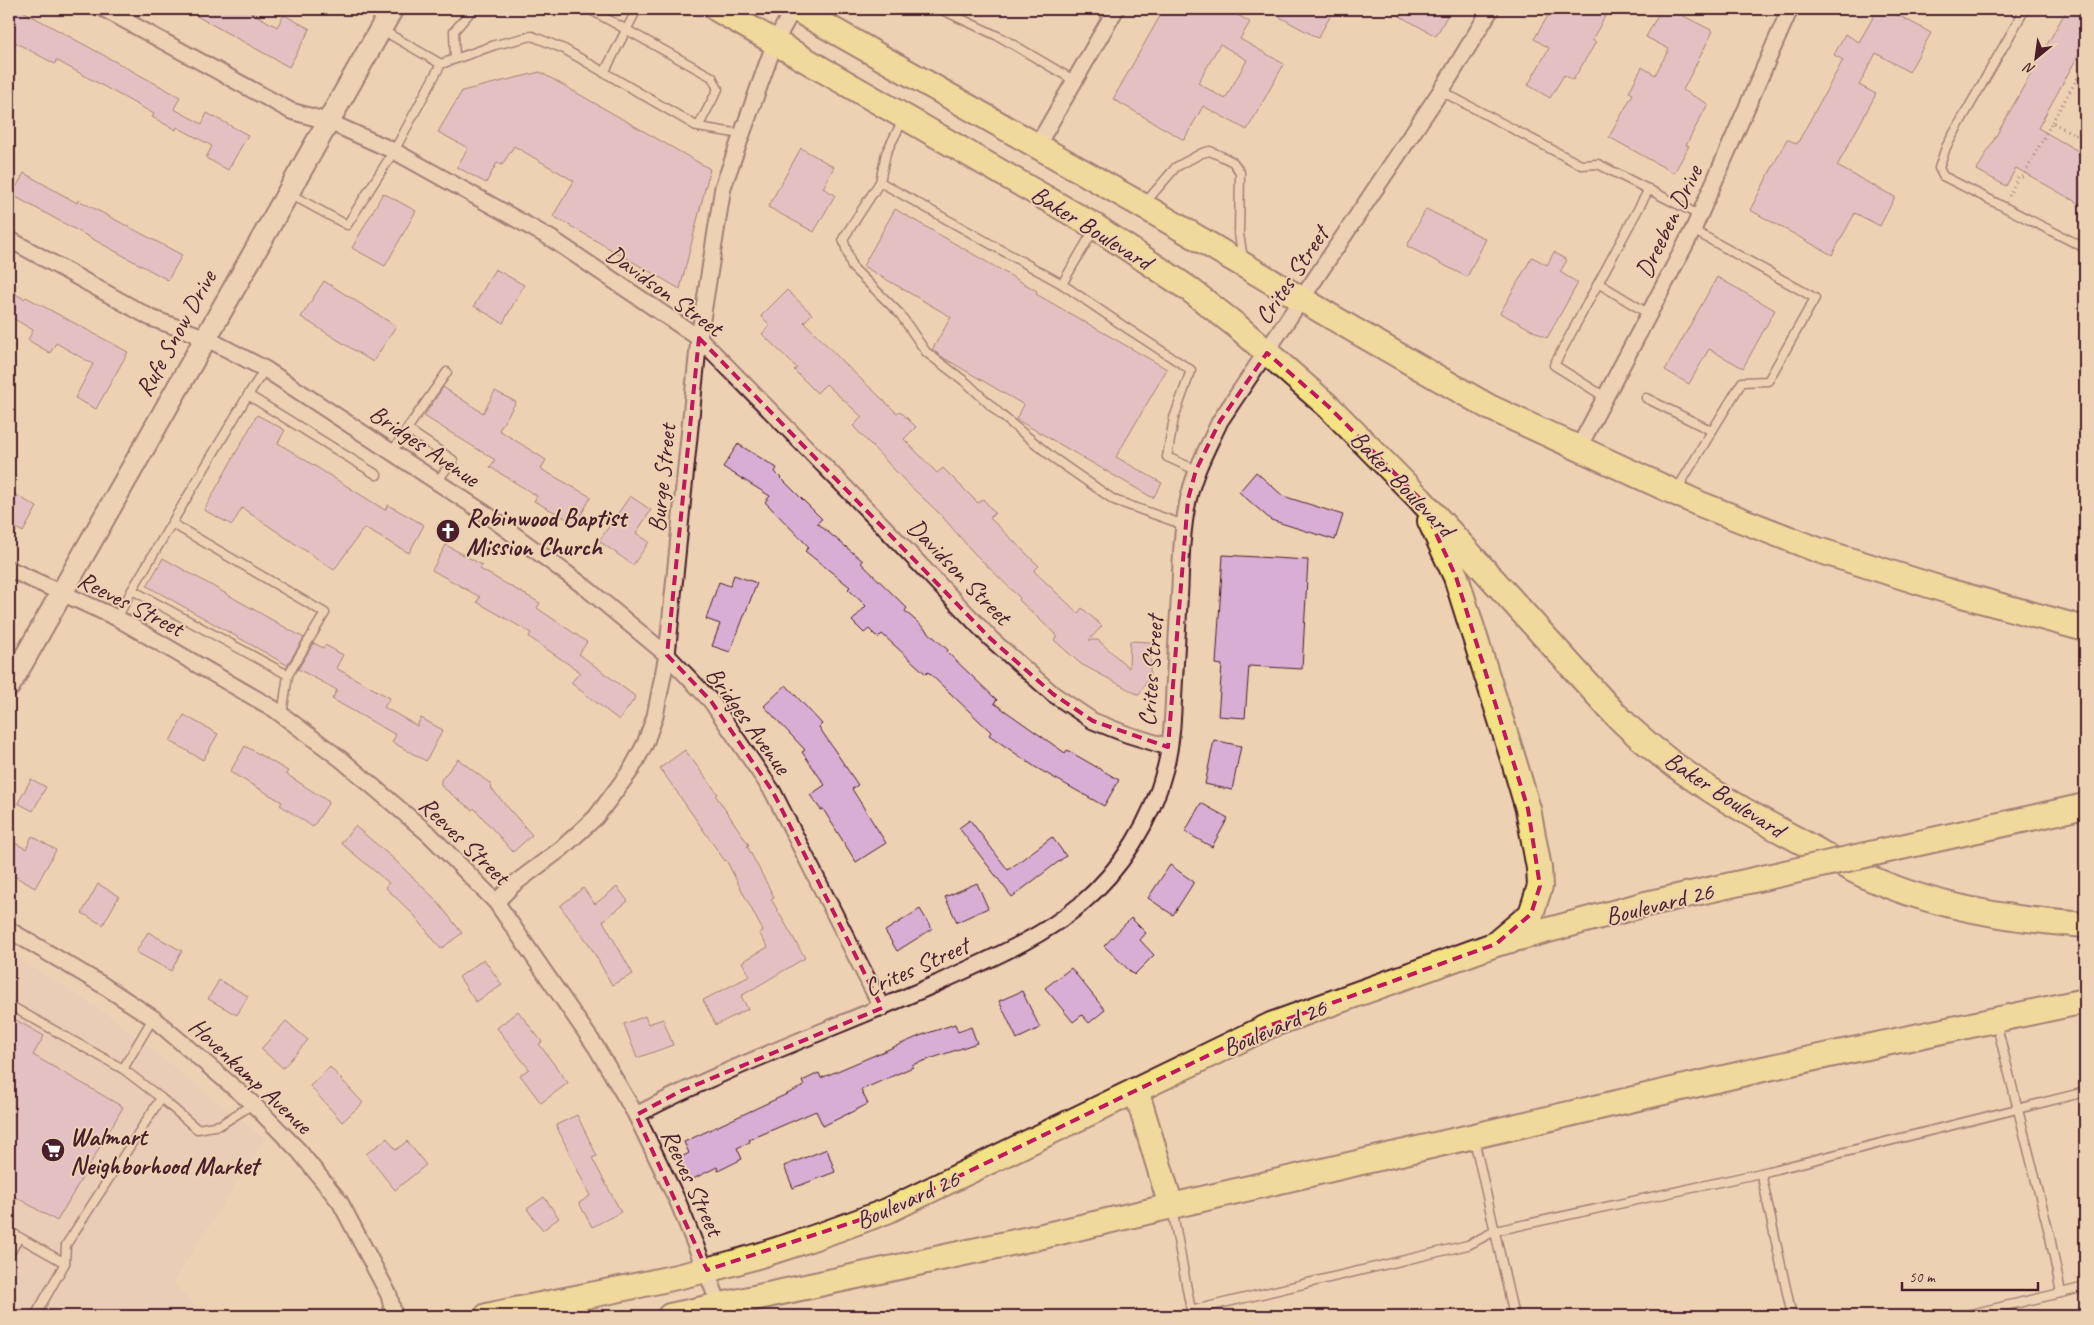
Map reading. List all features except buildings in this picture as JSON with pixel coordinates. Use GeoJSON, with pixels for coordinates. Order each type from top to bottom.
{"type":"FeatureCollection","features":[{"type":"Feature","properties":{"kind":"main road","name":"Rufe Snow Drive"},"geometry":{"type":"LineString","coordinates":[[9,686],[204,337],[392,9]]}},
{"type":"Feature","properties":{"kind":"main road","name":"Baker Boulevard"},"geometry":{"type":"LineString","coordinates":[[717,9],[1096,227],[1189,289],[1238,327],[1330,407],[1420,499],[1629,728],[1688,776],[1734,806],[1872,879],[1927,898],[1988,914],[2085,925]]}},
{"type":"Feature","properties":{"kind":"main road","name":"Baker Boulevard"},"geometry":{"type":"LineString","coordinates":[[794,9],[1143,206],[1489,408],[1675,493],[1818,550],[1951,592],[2085,629]]}},
{"type":"Feature","properties":{"kind":"main road"},"geometry":{"type":"LineString","coordinates":[[1420,499],[1456,576],[1528,809],[1539,868],[1540,886],[1531,914],[1496,944]]}},
{"type":"Feature","properties":{"kind":"main road","name":"Boulevard 26"},"geometry":{"type":"LineString","coordinates":[[487,1316],[706,1270],[764,1254],[887,1211],[1271,1025],[1496,944],[1646,904],[2085,806]]}},
{"type":"Feature","properties":{"kind":"main road"},"geometry":{"type":"LineString","coordinates":[[670,1316],[722,1311],[1763,1069],[2085,1001]]}},
{"type":"Feature","properties":{"kind":"main road"},"geometry":{"type":"LineString","coordinates":[[1136,1090],[1172,1206]]}},
{"type":"Feature","properties":{"kind":"street","name":"Davidson Street"},"geometry":{"type":"LineString","coordinates":[[104,9],[291,112],[327,122],[394,150],[552,239],[699,338],[992,639],[1053,694],[1093,721],[1168,747]]}},
{"type":"Feature","properties":{"kind":"street","name":"Burge Street"},"geometry":{"type":"LineString","coordinates":[[496,902],[514,884],[562,849],[596,817],[631,770],[645,744],[655,716],[667,655],[699,338],[723,187],[775,42],[794,9]]}},
{"type":"Feature","properties":{"kind":"street"},"geometry":{"type":"LineString","coordinates":[[1037,146],[1116,9]]}},
{"type":"Feature","properties":{"kind":"street","name":"Crites Street"},"geometry":{"type":"LineString","coordinates":[[636,1115],[681,1091],[882,1008],[1007,952],[1050,928],[1082,904],[1130,849],[1147,820],[1165,769],[1173,714],[1184,525],[1188,499],[1196,470],[1220,421],[1441,91],[1491,9]]}},
{"type":"Feature","properties":{"kind":"street","name":"Dreeben Drive"},"geometry":{"type":"LineString","coordinates":[[1578,449],[1693,230],[1790,9]]}},
{"type":"Feature","properties":{"kind":"street","name":"Bridges Avenue"},"geometry":{"type":"LineString","coordinates":[[9,238],[151,318],[204,337],[265,369],[486,514],[585,587],[667,655],[712,701],[773,792],[882,1008]]}},
{"type":"Feature","properties":{"kind":"street","name":"Reeves Street"},"geometry":{"type":"LineString","coordinates":[[9,569],[117,618],[282,715],[342,760],[430,836],[496,902],[596,1047],[636,1115],[678,1202],[722,1311]]}},
{"type":"Feature","properties":{"kind":"street","name":"Hovenkamp Avenue"},"geometry":{"type":"LineString","coordinates":[[9,930],[101,984],[153,1018],[253,1104],[299,1151],[340,1202],[389,1295],[394,1316]]}},
{"type":"Feature","properties":{"kind":"lane"},"geometry":{"type":"LineString","coordinates":[[455,59],[454,32],[473,9]]}},
{"type":"Feature","properties":{"kind":"lane"},"geometry":{"type":"LineString","coordinates":[[589,9],[712,77],[718,89],[698,127]]}},
{"type":"Feature","properties":{"kind":"lane"},"geometry":{"type":"LineString","coordinates":[[604,73],[637,9]]}},
{"type":"Feature","properties":{"kind":"lane"},"geometry":{"type":"LineString","coordinates":[[940,9],[1002,38],[1075,80]]}},
{"type":"Feature","properties":{"kind":"lane"},"geometry":{"type":"LineString","coordinates":[[2025,9],[1946,147],[1939,168],[1943,176],[2085,248]]}},
{"type":"Feature","properties":{"kind":"lane"},"geometry":{"type":"LineString","coordinates":[[380,29],[441,64]]}},
{"type":"Feature","properties":{"kind":"lane"},"geometry":{"type":"LineString","coordinates":[[287,192],[347,225],[394,150],[441,64],[495,45],[532,36],[564,49],[698,127],[741,134]]}},
{"type":"Feature","properties":{"kind":"lane"},"geometry":{"type":"LineString","coordinates":[[1441,91],[1581,165],[1598,164],[1700,215]]}},
{"type":"Feature","properties":{"kind":"lane"},"geometry":{"type":"LineString","coordinates":[[904,116],[886,153],[880,182],[843,239],[852,267],[900,314],[926,352],[967,383],[1001,415],[1052,457],[1114,500],[1184,525]]}},
{"type":"Feature","properties":{"kind":"lane"},"geometry":{"type":"LineString","coordinates":[[1143,206],[1176,167],[1202,153],[1210,152],[1233,162],[1240,172],[1239,234],[1245,265]]}},
{"type":"Feature","properties":{"kind":"lane"},"geometry":{"type":"LineString","coordinates":[[880,182],[1062,284],[1191,370],[1174,418],[1167,457],[1196,470]]}},
{"type":"Feature","properties":{"kind":"lane"},"geometry":{"type":"LineString","coordinates":[[1605,397],[1554,365],[1648,189]]}},
{"type":"Feature","properties":{"kind":"lane"},"geometry":{"type":"LineString","coordinates":[[1062,284],[1096,227]]}},
{"type":"Feature","properties":{"kind":"lane"},"geometry":{"type":"LineString","coordinates":[[1675,493],[1742,382],[1768,381],[1815,298],[1693,230]]}},
{"type":"Feature","properties":{"kind":"lane"},"geometry":{"type":"LineString","coordinates":[[1598,283],[1648,314]]}},
{"type":"Feature","properties":{"kind":"lane"},"geometry":{"type":"LineString","coordinates":[[117,618],[265,369]]}},
{"type":"Feature","properties":{"kind":"lane"},"geometry":{"type":"LineString","coordinates":[[392,452],[447,372]]}},
{"type":"Feature","properties":{"kind":"lane"},"geometry":{"type":"LineString","coordinates":[[248,395],[377,476]]}},
{"type":"Feature","properties":{"kind":"lane"},"geometry":{"type":"LineString","coordinates":[[1646,398],[1712,431]]}},
{"type":"Feature","properties":{"kind":"lane"},"geometry":{"type":"LineString","coordinates":[[407,429],[453,460],[437,482]]}},
{"type":"Feature","properties":{"kind":"lane"},"geometry":{"type":"LineString","coordinates":[[173,524],[325,613],[288,675],[282,715]]}},
{"type":"Feature","properties":{"kind":"lane"},"geometry":{"type":"LineString","coordinates":[[132,590],[288,675]]}},
{"type":"Feature","properties":{"kind":"lane"},"geometry":{"type":"LineString","coordinates":[[9,1005],[123,1069],[161,1098],[196,1129],[220,1125],[253,1104]]}},
{"type":"Feature","properties":{"kind":"lane"},"geometry":{"type":"LineString","coordinates":[[123,1069],[153,1018]]}},
{"type":"Feature","properties":{"kind":"lane"},"geometry":{"type":"LineString","coordinates":[[1995,1020],[2050,1237],[2061,1293]]}},
{"type":"Feature","properties":{"kind":"lane"},"geometry":{"type":"LineString","coordinates":[[1172,1206],[1191,1314],[1468,1245],[1495,1231],[1761,1173],[2085,1092]]}},
{"type":"Feature","properties":{"kind":"lane"},"geometry":{"type":"LineString","coordinates":[[35,1316],[65,1263],[66,1245],[161,1098]]}},
{"type":"Feature","properties":{"kind":"lane"},"geometry":{"type":"LineString","coordinates":[[1474,1137],[1514,1316]]}},
{"type":"Feature","properties":{"kind":"lane"},"geometry":{"type":"LineString","coordinates":[[1761,1173],[1792,1316]]}},
{"type":"Feature","properties":{"kind":"lane"},"geometry":{"type":"LineString","coordinates":[[9,1231],[65,1263]]}},
{"type":"Feature","properties":{"kind":"lane"},"geometry":{"type":"LineString","coordinates":[[9,1255],[19,1237]]}},
{"type":"Feature","properties":{"kind":"lane"},"geometry":{"type":"LineString","coordinates":[[1962,1316],[2085,1287]]}},
{"type":"Feature","properties":{"kind":"path"},"geometry":{"type":"LineString","coordinates":[[2004,207],[2018,177],[2023,177],[2085,65]]}},
{"type":"Feature","properties":{"kind":"path"},"geometry":{"type":"LineString","coordinates":[[2077,79],[2085,79]]}},
{"type":"Feature","properties":{"kind":"path"},"geometry":{"type":"LineString","coordinates":[[2052,122],[2085,140]]}},
{"type":"Feature","properties":{"kind":"highlighted area"},"geometry":{"type":"Polygon","coordinates":[[[699,338],[991,639],[1053,694],[1093,721],[1168,747],[1188,499],[1196,470],[1220,421],[1267,353],[1329,407],[1420,499],[1456,577],[1515,765],[1528,809],[1540,886],[1531,914],[1496,944],[1271,1025],[887,1211],[707,1270],[636,1115],[681,1091],[882,1008],[773,792],[711,701],[667,655],[699,338]]]}},
{"type":"Feature","properties":{"kind":"shaded area","name":"Walmart Neighborhood Market"},"geometry":{"type":"Polygon","coordinates":[[[9,952],[107,1014],[265,1139],[173,1283],[206,1316],[9,1316],[9,952]]]}},
{"type":"Feature","properties":{"kind":"place","name":"Robinwood Baptist Mission Church"},"geometry":{"type":"Point","coordinates":[448,531]}},
{"type":"Feature","properties":{"kind":"place","name":"Walmart Neighborhood Market"},"geometry":{"type":"Point","coordinates":[53,1150]}}]}
